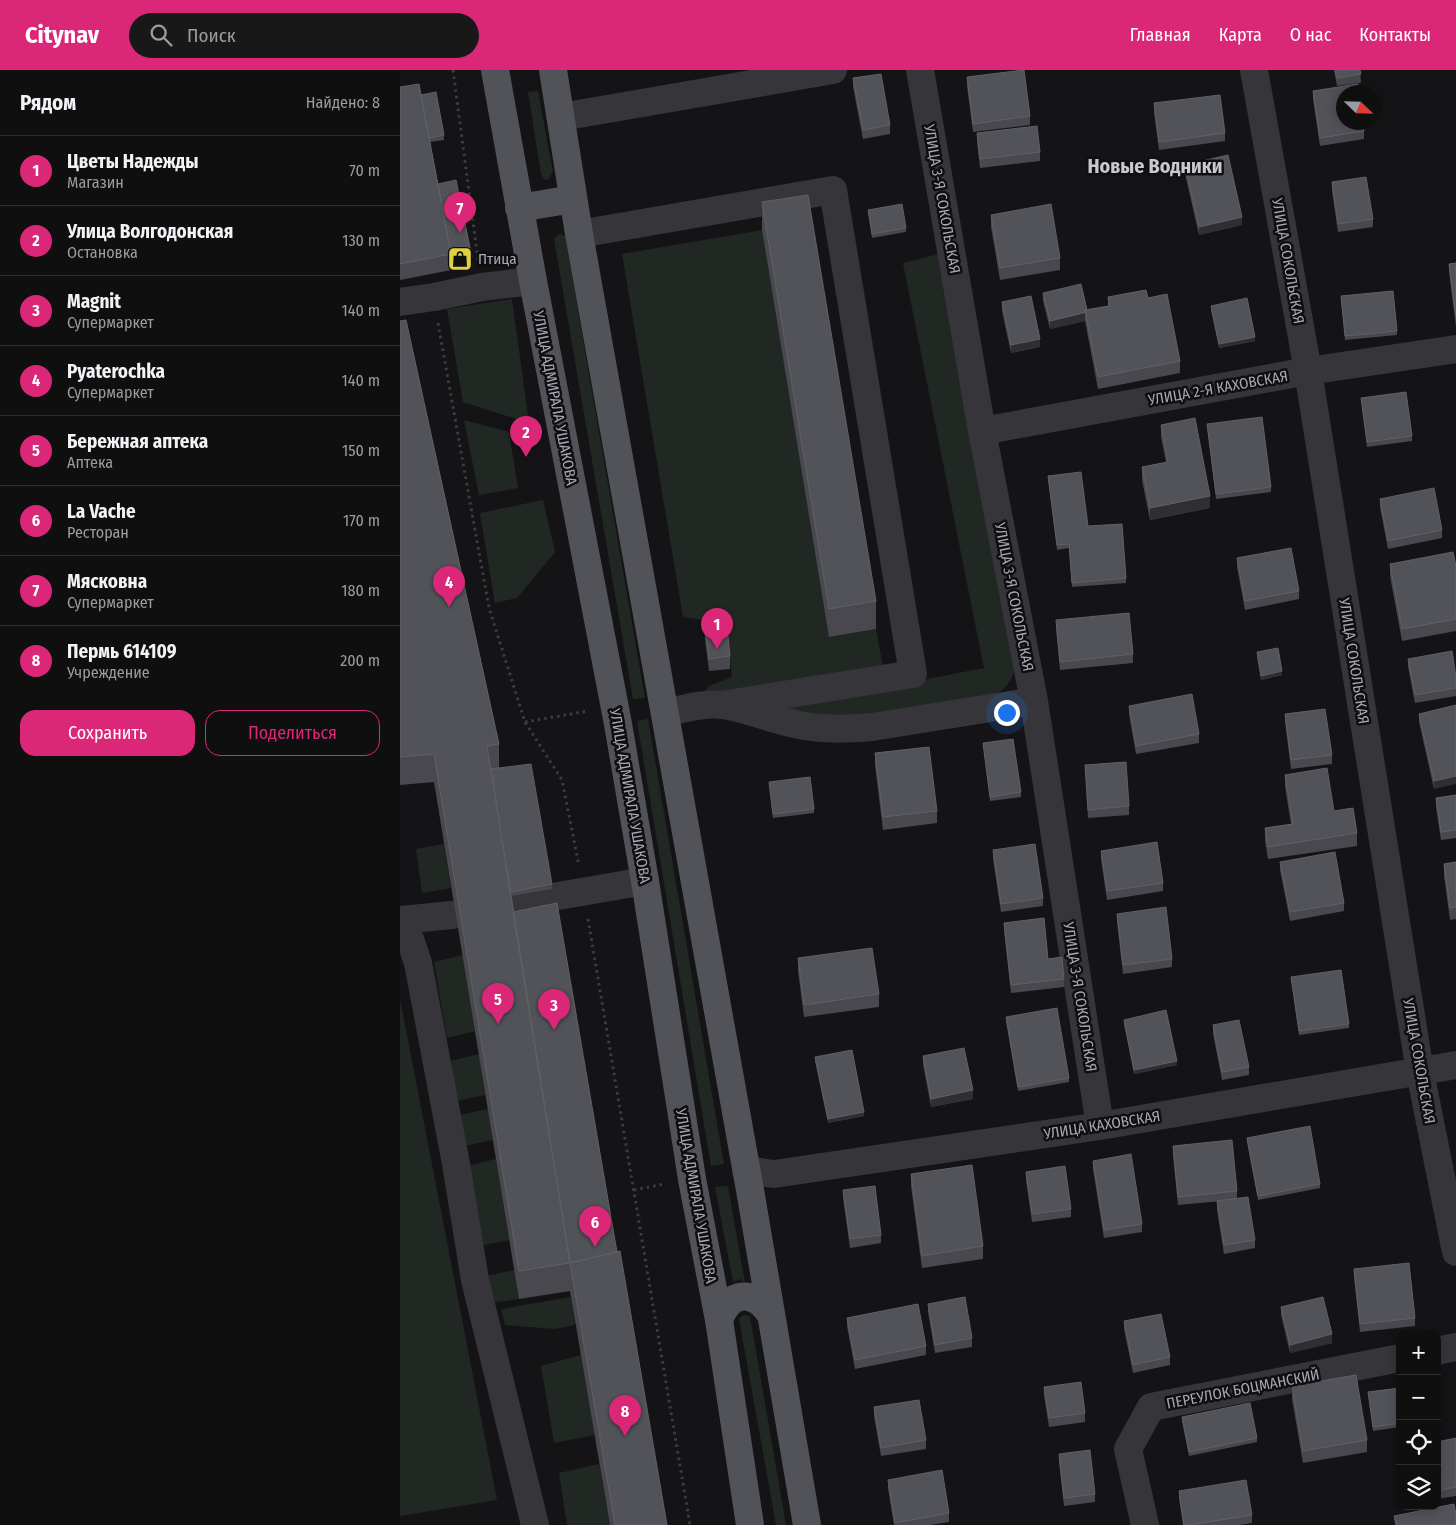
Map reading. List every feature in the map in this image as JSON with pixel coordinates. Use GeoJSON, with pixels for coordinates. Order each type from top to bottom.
{"type":"FeatureCollection","features":[{"type":"Feature","properties":{"kind":"main road","name":"УЛИЦА АДМИРАЛА УШАКОВА"},"geometry":{"type":"LineString","coordinates":[[495,70],[533,281],[618,724],[645,880],[692,1180],[719,1320],[750,1525]]}},
{"type":"Feature","properties":{"kind":"main road"},"geometry":{"type":"LineString","coordinates":[[552,70],[579,234],[746,1170],[807,1525]]}},
{"type":"Feature","properties":{"kind":"main road"},"geometry":{"type":"LineString","coordinates":[[520,208],[573,199]]}},
{"type":"Feature","properties":{"kind":"main road"},"geometry":{"type":"LineString","coordinates":[[719,1320],[721,1313],[730,1302],[736,1297],[742,1296],[756,1298],[766,1307],[771,1315]]}},
{"type":"Feature","properties":{"kind":"street"},"geometry":{"type":"LineString","coordinates":[[561,118],[833,70]]}},
{"type":"Feature","properties":{"kind":"street","name":"УЛИЦА 3-Я СОКОЛЬСКАЯ"},"geometry":{"type":"LineString","coordinates":[[920,70],[982,431],[1034,701],[1100,1126]]}},
{"type":"Feature","properties":{"kind":"street","name":"УЛИЦА СОКОЛЬСКАЯ"},"geometry":{"type":"LineString","coordinates":[[1254,70],[1308,371],[1420,1072],[1456,1252]]}},
{"type":"Feature","properties":{"kind":"street"},"geometry":{"type":"LineString","coordinates":[[579,234],[833,190],[913,674],[721,705],[694,706],[665,713]]}},
{"type":"Feature","properties":{"kind":"street"},"geometry":{"type":"LineString","coordinates":[[400,302],[482,287],[533,281]]}},
{"type":"Feature","properties":{"kind":"street","name":"УЛИЦА 2-Я КАХОВСКАЯ"},"geometry":{"type":"LineString","coordinates":[[982,431],[1308,371],[1456,349]]}},
{"type":"Feature","properties":{"kind":"street"},"geometry":{"type":"LineString","coordinates":[[721,705],[798,725],[847,729],[872,727],[1034,701]]}},
{"type":"Feature","properties":{"kind":"street"},"geometry":{"type":"LineString","coordinates":[[512,904],[645,880]]}},
{"type":"Feature","properties":{"kind":"street"},"geometry":{"type":"LineString","coordinates":[[452,914],[400,921],[410,939],[418,963],[476,1280],[536,1525]]}},
{"type":"Feature","properties":{"kind":"street","name":"УЛИЦА КАХОВСКАЯ"},"geometry":{"type":"LineString","coordinates":[[746,1170],[774,1174],[1100,1126],[1456,1065]]}},
{"type":"Feature","properties":{"kind":"street"},"geometry":{"type":"LineString","coordinates":[[1441,1350],[1456,1347]]}},
{"type":"Feature","properties":{"kind":"street","name":"ПЕРЕУЛОК БОЦМАНСКИЙ"},"geometry":{"type":"LineString","coordinates":[[1145,1525],[1128,1449],[1151,1407],[1396,1359]]}},
{"type":"Feature","properties":{"kind":"path"},"geometry":{"type":"LineString","coordinates":[[453,70],[482,287]]}},
{"type":"Feature","properties":{"kind":"shaded area"},"geometry":{"type":"Polygon","coordinates":[[[538,91],[553,172],[548,180],[544,179],[541,174],[528,92],[538,91]]]}},
{"type":"Feature","properties":{"kind":"shaded area"},"geometry":{"type":"Polygon","coordinates":[[[762,230],[830,637],[876,629],[883,667],[701,695],[709,686],[732,677],[726,623],[683,617],[622,254],[762,230]]]}},
{"type":"Feature","properties":{"kind":"shaded area"},"geometry":{"type":"Polygon","coordinates":[[[559,234],[565,236],[645,698],[633,699],[554,239],[559,234]]]}},
{"type":"Feature","properties":{"kind":"shaded area"},"geometry":{"type":"Polygon","coordinates":[[[939,254],[1016,667],[1007,685],[992,697],[866,719],[808,716],[782,707],[984,668],[903,263],[939,254]]]}},
{"type":"Feature","properties":{"kind":"shaded area"},"geometry":{"type":"Polygon","coordinates":[[[512,299],[529,423],[463,402],[447,309],[512,299]]]}},
{"type":"Feature","properties":{"kind":"shaded area"},"geometry":{"type":"Polygon","coordinates":[[[464,420],[509,432],[518,488],[479,495],[464,420]]]}},
{"type":"Feature","properties":{"kind":"shaded area"},"geometry":{"type":"Polygon","coordinates":[[[543,500],[555,552],[517,598],[495,603],[480,513],[543,500]]]}},
{"type":"Feature","properties":{"kind":"shaded area"},"geometry":{"type":"Polygon","coordinates":[[[648,719],[724,1164],[711,1166],[637,721],[648,719]]]}},
{"type":"Feature","properties":{"kind":"shaded area"},"geometry":{"type":"Polygon","coordinates":[[[444,844],[451,888],[422,893],[416,849],[444,844]]]}},
{"type":"Feature","properties":{"kind":"shaded area"},"geometry":{"type":"Polygon","coordinates":[[[463,955],[475,1031],[447,1038],[434,962],[463,955]]]}},
{"type":"Feature","properties":{"kind":"shaded area"},"geometry":{"type":"Polygon","coordinates":[[[400,999],[497,1500],[400,1516],[400,999]]]}},
{"type":"Feature","properties":{"kind":"shaded area"},"geometry":{"type":"Polygon","coordinates":[[[479,1054],[485,1095],[456,1101],[450,1061],[479,1054]]]}},
{"type":"Feature","properties":{"kind":"shaded area"},"geometry":{"type":"Polygon","coordinates":[[[488,1109],[493,1140],[464,1146],[459,1115],[488,1109]]]}},
{"type":"Feature","properties":{"kind":"shaded area"},"geometry":{"type":"Polygon","coordinates":[[[496,1159],[509,1240],[479,1246],[467,1166],[496,1159]]]}},
{"type":"Feature","properties":{"kind":"shaded area"},"geometry":{"type":"Polygon","coordinates":[[[728,1186],[745,1283],[741,1279],[733,1282],[715,1187],[728,1186]]]}},
{"type":"Feature","properties":{"kind":"shaded area"},"geometry":{"type":"Polygon","coordinates":[[[515,1270],[519,1299],[490,1303],[485,1276],[515,1270]]]}},
{"type":"Feature","properties":{"kind":"shaded area"},"geometry":{"type":"Polygon","coordinates":[[[571,1297],[575,1325],[555,1329],[505,1325],[501,1309],[571,1297]]]}},
{"type":"Feature","properties":{"kind":"shaded area"},"geometry":{"type":"Polygon","coordinates":[[[743,1315],[750,1316],[786,1525],[776,1525],[739,1319],[743,1315]]]}},
{"type":"Feature","properties":{"kind":"shaded area"},"geometry":{"type":"Polygon","coordinates":[[[581,1355],[595,1435],[554,1443],[541,1366],[581,1355]]]}},
{"type":"Feature","properties":{"kind":"shaded area"},"geometry":{"type":"Polygon","coordinates":[[[599,1464],[610,1525],[567,1525],[559,1473],[599,1464]]]}},
{"type":"Feature","properties":{"kind":"building"},"geometry":{"type":"Polygon","coordinates":[[[1024,70],[1030,116],[973,124],[967,77],[1024,70]]]}},
{"type":"Feature","properties":{"kind":"building"},"geometry":{"type":"Polygon","coordinates":[[[1335,70],[1360,70],[1361,74],[1337,78],[1335,70]]]}},
{"type":"Feature","properties":{"kind":"building"},"geometry":{"type":"Polygon","coordinates":[[[881,74],[890,125],[863,130],[853,78],[881,74]]]}},
{"type":"Feature","properties":{"kind":"building"},"geometry":{"type":"Polygon","coordinates":[[[419,84],[451,254],[400,264],[400,87],[419,84]]]}},
{"type":"Feature","properties":{"kind":"building"},"geometry":{"type":"Polygon","coordinates":[[[1336,87],[1336,130],[1364,131],[1320,138],[1313,91],[1336,87]]]}},
{"type":"Feature","properties":{"kind":"building"},"geometry":{"type":"Polygon","coordinates":[[[436,92],[444,135],[429,138],[421,95],[436,92]]]}},
{"type":"Feature","properties":{"kind":"building"},"geometry":{"type":"Polygon","coordinates":[[[1220,95],[1225,133],[1159,142],[1154,103],[1220,95]]]}},
{"type":"Feature","properties":{"kind":"building"},"geometry":{"type":"Polygon","coordinates":[[[1037,126],[1040,152],[980,159],[977,133],[1037,126]]]}},
{"type":"Feature","properties":{"kind":"building"},"geometry":{"type":"Polygon","coordinates":[[[1228,155],[1242,217],[1199,227],[1185,165],[1228,155]]]}},
{"type":"Feature","properties":{"kind":"building"},"geometry":{"type":"Polygon","coordinates":[[[1366,177],[1373,219],[1338,224],[1332,182],[1366,177]]]}},
{"type":"Feature","properties":{"kind":"building"},"geometry":{"type":"Polygon","coordinates":[[[456,180],[472,257],[451,262],[438,184],[456,180]]]}},
{"type":"Feature","properties":{"kind":"building"},"geometry":{"type":"Polygon","coordinates":[[[808,195],[876,601],[829,609],[762,202],[808,195]]]}},
{"type":"Feature","properties":{"kind":"building"},"geometry":{"type":"Polygon","coordinates":[[[902,204],[906,228],[872,234],[868,210],[902,204]]]}},
{"type":"Feature","properties":{"kind":"building"},"geometry":{"type":"Polygon","coordinates":[[[1051,204],[1060,258],[1000,268],[991,215],[1051,204]]]}},
{"type":"Feature","properties":{"kind":"building"},"geometry":{"type":"Polygon","coordinates":[[[1456,263],[1456,318],[1449,264],[1456,263]]]}},
{"type":"Feature","properties":{"kind":"building"},"geometry":{"type":"Polygon","coordinates":[[[1081,284],[1086,312],[1050,321],[1043,293],[1081,284]]]}},
{"type":"Feature","properties":{"kind":"building"},"geometry":{"type":"Polygon","coordinates":[[[1146,290],[1148,298],[1167,294],[1180,361],[1098,377],[1085,310],[1109,306],[1108,297],[1146,290]]]}},
{"type":"Feature","properties":{"kind":"building"},"geometry":{"type":"Polygon","coordinates":[[[1393,291],[1397,331],[1345,336],[1341,296],[1393,291]]]}},
{"type":"Feature","properties":{"kind":"building"},"geometry":{"type":"Polygon","coordinates":[[[1031,296],[1040,339],[1011,345],[1002,302],[1031,296]]]}},
{"type":"Feature","properties":{"kind":"building"},"geometry":{"type":"Polygon","coordinates":[[[1247,298],[1255,337],[1219,344],[1211,306],[1247,298]]]}},
{"type":"Feature","properties":{"kind":"building"},"geometry":{"type":"Polygon","coordinates":[[[406,320],[499,744],[487,746],[570,1263],[519,1271],[434,754],[400,757],[400,321],[406,320]]]}},
{"type":"Feature","properties":{"kind":"building"},"geometry":{"type":"Polygon","coordinates":[[[1406,392],[1412,436],[1367,442],[1361,398],[1406,392]]]}},
{"type":"Feature","properties":{"kind":"building"},"geometry":{"type":"Polygon","coordinates":[[[1262,417],[1271,487],[1216,494],[1207,424],[1262,417]]]}},
{"type":"Feature","properties":{"kind":"building"},"geometry":{"type":"Polygon","coordinates":[[[1195,418],[1210,496],[1150,508],[1142,467],[1168,462],[1161,425],[1195,418]]]}},
{"type":"Feature","properties":{"kind":"building"},"geometry":{"type":"Polygon","coordinates":[[[1081,472],[1088,526],[1122,524],[1126,578],[1072,583],[1069,544],[1057,545],[1048,476],[1081,472]]]}},
{"type":"Feature","properties":{"kind":"building"},"geometry":{"type":"Polygon","coordinates":[[[1434,488],[1442,530],[1388,541],[1380,499],[1434,488]]]}},
{"type":"Feature","properties":{"kind":"building"},"geometry":{"type":"Polygon","coordinates":[[[1291,548],[1299,591],[1245,601],[1237,558],[1291,548]]]}},
{"type":"Feature","properties":{"kind":"building"},"geometry":{"type":"Polygon","coordinates":[[[1453,552],[1456,566],[1456,619],[1402,629],[1390,564],[1453,552]]]}},
{"type":"Feature","properties":{"kind":"building"},"geometry":{"type":"Polygon","coordinates":[[[1129,613],[1133,654],[1060,662],[1056,620],[1129,613]]]}},
{"type":"Feature","properties":{"kind":"building"},"geometry":{"type":"Polygon","coordinates":[[[726,617],[730,656],[709,659],[704,619],[726,617]]]}},
{"type":"Feature","properties":{"kind":"building"},"geometry":{"type":"Polygon","coordinates":[[[1278,648],[1282,671],[1261,676],[1257,652],[1278,648]]]}},
{"type":"Feature","properties":{"kind":"building"},"geometry":{"type":"Polygon","coordinates":[[[1452,651],[1456,688],[1415,695],[1408,659],[1452,651]]]}},
{"type":"Feature","properties":{"kind":"building"},"geometry":{"type":"Polygon","coordinates":[[[1192,694],[1199,734],[1136,746],[1129,706],[1192,694]]]}},
{"type":"Feature","properties":{"kind":"building"},"geometry":{"type":"Polygon","coordinates":[[[1456,705],[1456,776],[1434,781],[1419,714],[1456,705]]]}},
{"type":"Feature","properties":{"kind":"building"},"geometry":{"type":"Polygon","coordinates":[[[1325,709],[1332,755],[1291,760],[1285,714],[1325,709]]]}},
{"type":"Feature","properties":{"kind":"building"},"geometry":{"type":"Polygon","coordinates":[[[1013,739],[1021,792],[990,797],[983,743],[1013,739]]]}},
{"type":"Feature","properties":{"kind":"building"},"geometry":{"type":"Polygon","coordinates":[[[929,747],[937,811],[883,817],[875,753],[929,747]]]}},
{"type":"Feature","properties":{"kind":"building"},"geometry":{"type":"Polygon","coordinates":[[[1126,762],[1129,806],[1088,810],[1085,765],[1126,762]]]}},
{"type":"Feature","properties":{"kind":"building"},"geometry":{"type":"Polygon","coordinates":[[[531,764],[552,884],[510,892],[491,769],[531,764]]]}},
{"type":"Feature","properties":{"kind":"building"},"geometry":{"type":"Polygon","coordinates":[[[1327,768],[1334,811],[1353,808],[1357,833],[1268,847],[1265,828],[1293,824],[1285,775],[1327,768]]]}},
{"type":"Feature","properties":{"kind":"building"},"geometry":{"type":"Polygon","coordinates":[[[810,777],[814,809],[773,814],[769,782],[810,777]]]}},
{"type":"Feature","properties":{"kind":"building"},"geometry":{"type":"Polygon","coordinates":[[[1456,795],[1456,830],[1441,832],[1436,798],[1456,795]]]}},
{"type":"Feature","properties":{"kind":"building"},"geometry":{"type":"Polygon","coordinates":[[[1157,842],[1163,883],[1107,891],[1101,851],[1157,842]]]}},
{"type":"Feature","properties":{"kind":"building"},"geometry":{"type":"Polygon","coordinates":[[[1035,844],[1043,898],[1001,904],[993,850],[1035,844]]]}},
{"type":"Feature","properties":{"kind":"building"},"geometry":{"type":"Polygon","coordinates":[[[1335,852],[1344,903],[1290,912],[1280,862],[1335,852]]]}},
{"type":"Feature","properties":{"kind":"building"},"geometry":{"type":"Polygon","coordinates":[[[1456,862],[1456,907],[1450,908],[1444,864],[1456,862]]]}},
{"type":"Feature","properties":{"kind":"building"},"geometry":{"type":"Polygon","coordinates":[[[557,903],[617,1252],[570,1263],[513,912],[557,903]]]}},
{"type":"Feature","properties":{"kind":"building"},"geometry":{"type":"Polygon","coordinates":[[[1166,907],[1172,959],[1123,965],[1117,914],[1166,907]]]}},
{"type":"Feature","properties":{"kind":"building"},"geometry":{"type":"Polygon","coordinates":[[[1044,918],[1048,959],[1062,957],[1064,979],[1011,985],[1004,923],[1044,918]]]}},
{"type":"Feature","properties":{"kind":"building"},"geometry":{"type":"Polygon","coordinates":[[[872,948],[879,994],[804,1005],[798,958],[872,948]]]}},
{"type":"Feature","properties":{"kind":"building"},"geometry":{"type":"Polygon","coordinates":[[[1341,970],[1349,1024],[1299,1031],[1291,977],[1341,970]]]}},
{"type":"Feature","properties":{"kind":"building"},"geometry":{"type":"Polygon","coordinates":[[[1057,1008],[1069,1078],[1018,1087],[1006,1017],[1057,1008]]]}},
{"type":"Feature","properties":{"kind":"building"},"geometry":{"type":"Polygon","coordinates":[[[1166,1010],[1177,1061],[1134,1070],[1124,1020],[1166,1010]]]}},
{"type":"Feature","properties":{"kind":"building"},"geometry":{"type":"Polygon","coordinates":[[[1239,1020],[1249,1067],[1222,1072],[1213,1025],[1239,1020]]]}},
{"type":"Feature","properties":{"kind":"building"},"geometry":{"type":"Polygon","coordinates":[[[964,1048],[973,1090],[931,1099],[923,1056],[964,1048]]]}},
{"type":"Feature","properties":{"kind":"building"},"geometry":{"type":"Polygon","coordinates":[[[852,1050],[864,1112],[828,1119],[815,1057],[852,1050]]]}},
{"type":"Feature","properties":{"kind":"building"},"geometry":{"type":"Polygon","coordinates":[[[1310,1126],[1320,1184],[1258,1196],[1247,1138],[1310,1126]]]}},
{"type":"Feature","properties":{"kind":"building"},"geometry":{"type":"Polygon","coordinates":[[[1232,1140],[1237,1191],[1178,1197],[1173,1146],[1232,1140]]]}},
{"type":"Feature","properties":{"kind":"building"},"geometry":{"type":"Polygon","coordinates":[[[1131,1154],[1142,1224],[1104,1230],[1093,1161],[1131,1154]]]}},
{"type":"Feature","properties":{"kind":"building"},"geometry":{"type":"Polygon","coordinates":[[[972,1165],[983,1246],[922,1256],[911,1174],[972,1165]]]}},
{"type":"Feature","properties":{"kind":"building"},"geometry":{"type":"Polygon","coordinates":[[[1065,1166],[1071,1209],[1032,1214],[1026,1172],[1065,1166]]]}},
{"type":"Feature","properties":{"kind":"building"},"geometry":{"type":"Polygon","coordinates":[[[875,1186],[881,1235],[850,1239],[843,1190],[875,1186]]]}},
{"type":"Feature","properties":{"kind":"building"},"geometry":{"type":"Polygon","coordinates":[[[1248,1197],[1255,1240],[1224,1245],[1217,1201],[1248,1197]]]}},
{"type":"Feature","properties":{"kind":"building"},"geometry":{"type":"Polygon","coordinates":[[[620,1251],[667,1525],[615,1525],[570,1263],[620,1251]]]}},
{"type":"Feature","properties":{"kind":"building"},"geometry":{"type":"Polygon","coordinates":[[[1409,1263],[1415,1318],[1360,1324],[1354,1269],[1409,1263]]]}},
{"type":"Feature","properties":{"kind":"building"},"geometry":{"type":"Polygon","coordinates":[[[965,1297],[972,1338],[935,1345],[928,1304],[965,1297]]]}},
{"type":"Feature","properties":{"kind":"building"},"geometry":{"type":"Polygon","coordinates":[[[1323,1297],[1332,1334],[1290,1345],[1281,1307],[1323,1297]]]}},
{"type":"Feature","properties":{"kind":"building"},"geometry":{"type":"Polygon","coordinates":[[[918,1304],[926,1346],[855,1360],[847,1318],[918,1304]]]}},
{"type":"Feature","properties":{"kind":"building"},"geometry":{"type":"Polygon","coordinates":[[[1161,1314],[1170,1357],[1133,1365],[1124,1321],[1161,1314]]]}},
{"type":"Feature","properties":{"kind":"building"},"geometry":{"type":"Polygon","coordinates":[[[1356,1375],[1367,1440],[1303,1451],[1292,1386],[1356,1375]]]}},
{"type":"Feature","properties":{"kind":"building"},"geometry":{"type":"Polygon","coordinates":[[[1081,1382],[1085,1413],[1049,1418],[1044,1387],[1081,1382]]]}},
{"type":"Feature","properties":{"kind":"building"},"geometry":{"type":"Polygon","coordinates":[[[1396,1388],[1396,1424],[1373,1427],[1368,1392],[1396,1388]]]}},
{"type":"Feature","properties":{"kind":"building"},"geometry":{"type":"Polygon","coordinates":[[[919,1400],[926,1440],[881,1448],[874,1407],[919,1400]]]}},
{"type":"Feature","properties":{"kind":"building"},"geometry":{"type":"Polygon","coordinates":[[[1250,1403],[1257,1438],[1189,1452],[1182,1417],[1250,1403]]]}},
{"type":"Feature","properties":{"kind":"building"},"geometry":{"type":"Polygon","coordinates":[[[1456,1438],[1456,1487],[1441,1490],[1441,1465],[1441,1441],[1456,1438]]]}},
{"type":"Feature","properties":{"kind":"building"},"geometry":{"type":"Polygon","coordinates":[[[1090,1450],[1095,1494],[1064,1498],[1059,1454],[1090,1450]]]}},
{"type":"Feature","properties":{"kind":"building"},"geometry":{"type":"Polygon","coordinates":[[[942,1470],[949,1513],[895,1523],[888,1480],[942,1470]]]}},
{"type":"Feature","properties":{"kind":"building"},"geometry":{"type":"Polygon","coordinates":[[[1246,1480],[1252,1515],[1184,1525],[1179,1491],[1246,1480]]]}},
{"type":"Feature","properties":{"kind":"building"},"geometry":{"type":"Polygon","coordinates":[[[1454,1504],[1456,1525],[1396,1525],[1394,1516],[1424,1510],[1441,1510],[1441,1507],[1454,1504]]]}},
{"type":"Feature","properties":{"kind":"place","name":"Мясковна"},"geometry":{"type":"Point","coordinates":[460,233]}},
{"type":"Feature","properties":{"kind":"place","name":"Птица"},"geometry":{"type":"Point","coordinates":[460,259]}},
{"type":"Feature","properties":{"kind":"place","name":"Улица Волгодонская"},"geometry":{"type":"Point","coordinates":[526,457]}},
{"type":"Feature","properties":{"kind":"place","name":"Pyaterochka"},"geometry":{"type":"Point","coordinates":[449,607]}},
{"type":"Feature","properties":{"kind":"place","name":"Цветы Надежды"},"geometry":{"type":"Point","coordinates":[717,649]}},
{"type":"Feature","properties":{"kind":"place","name":"Бережная аптека"},"geometry":{"type":"Point","coordinates":[498,1024]}},
{"type":"Feature","properties":{"kind":"place","name":"Magnit"},"geometry":{"type":"Point","coordinates":[554,1030]}},
{"type":"Feature","properties":{"kind":"place","name":"La Vache"},"geometry":{"type":"Point","coordinates":[595,1247]}},
{"type":"Feature","properties":{"kind":"place","name":"Пермь 614109"},"geometry":{"type":"Point","coordinates":[625,1436]}},
{"type":"Feature","properties":{"kind":"district","name":"Новые Водники"},"geometry":{"type":"Point","coordinates":[1155,166]}}]}
